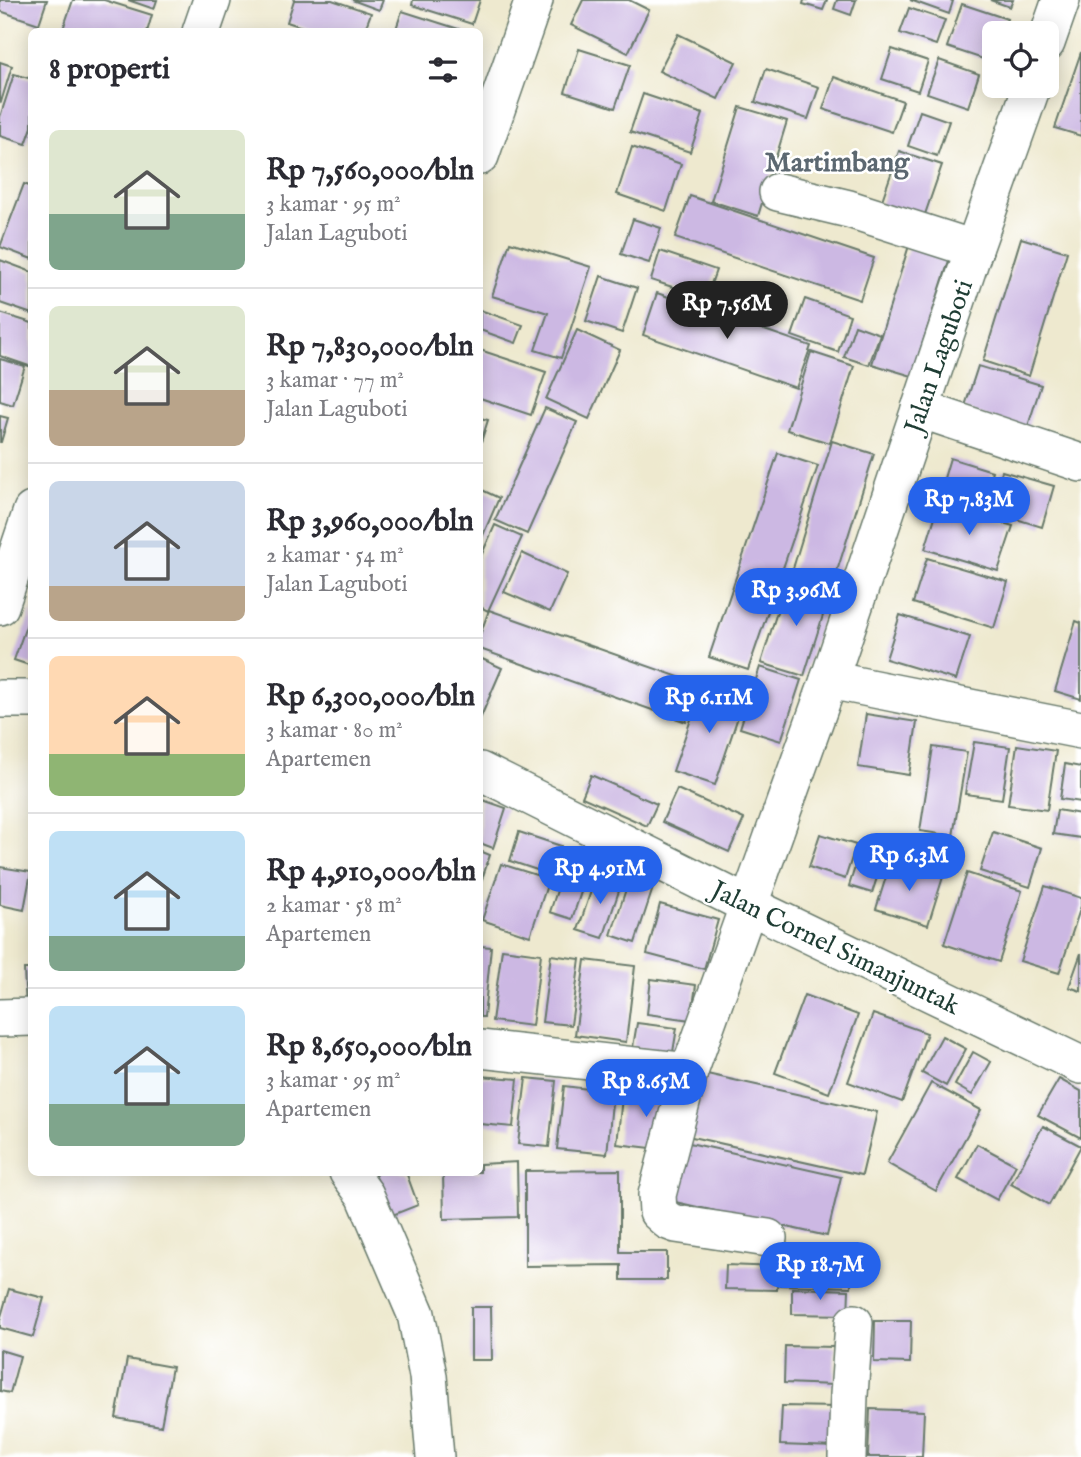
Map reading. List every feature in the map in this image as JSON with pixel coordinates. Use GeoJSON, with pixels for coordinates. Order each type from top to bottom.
{"type":"FeatureCollection","features":[{"type":"Feature","properties":{"kind":"street"},"geometry":{"type":"LineString","coordinates":[[202,28],[212,0]]}},
{"type":"Feature","properties":{"kind":"street"},"geometry":{"type":"LineString","coordinates":[[483,147],[534,0]]}},
{"type":"Feature","properties":{"kind":"street"},"geometry":{"type":"LineString","coordinates":[[1054,21],[1061,0]]}},
{"type":"Feature","properties":{"kind":"street","name":"Jalan Laguboti"},"geometry":{"type":"LineString","coordinates":[[768,1238],[668,1221],[658,1212],[657,1195],[689,1072],[829,680],[974,248],[1028,98]]}},
{"type":"Feature","properties":{"kind":"street"},"geometry":{"type":"LineString","coordinates":[[778,192],[849,209],[974,248]]}},
{"type":"Feature","properties":{"kind":"street"},"geometry":{"type":"LineString","coordinates":[[920,409],[1081,463]]}},
{"type":"Feature","properties":{"kind":"street"},"geometry":{"type":"LineString","coordinates":[[0,606],[28,523]]}},
{"type":"Feature","properties":{"kind":"street"},"geometry":{"type":"LineString","coordinates":[[829,680],[1081,730]]}},
{"type":"Feature","properties":{"kind":"street"},"geometry":{"type":"LineString","coordinates":[[0,699],[28,699]]}},
{"type":"Feature","properties":{"kind":"street","name":"Jalan Cornel Simanjuntak"},"geometry":{"type":"LineString","coordinates":[[483,772],[748,905],[1081,1065]]}},
{"type":"Feature","properties":{"kind":"street"},"geometry":{"type":"LineString","coordinates":[[0,1018],[28,1017]]}},
{"type":"Feature","properties":{"kind":"street"},"geometry":{"type":"LineString","coordinates":[[483,1049],[689,1072]]}},
{"type":"Feature","properties":{"kind":"street"},"geometry":{"type":"LineString","coordinates":[[351,1176],[365,1195],[416,1314],[428,1376],[435,1457]]}},
{"type":"Feature","properties":{"kind":"street"},"geometry":{"type":"LineString","coordinates":[[847,1457],[854,1323]]}},
{"type":"Feature","properties":{"kind":"building"},"geometry":{"type":"Polygon","coordinates":[[[0,0],[47,0],[39,24],[0,11],[0,0]]]}},
{"type":"Feature","properties":{"kind":"building"},"geometry":{"type":"Polygon","coordinates":[[[73,0],[104,0],[152,15],[148,28],[63,28],[73,0]]]}},
{"type":"Feature","properties":{"kind":"building"},"geometry":{"type":"Polygon","coordinates":[[[128,0],[157,0],[154,9],[128,0]]]}},
{"type":"Feature","properties":{"kind":"building"},"geometry":{"type":"Polygon","coordinates":[[[294,0],[332,0],[371,13],[365,28],[305,28],[287,22],[294,0]]]}},
{"type":"Feature","properties":{"kind":"building"},"geometry":{"type":"Polygon","coordinates":[[[352,0],[383,0],[379,10],[352,0]]]}},
{"type":"Feature","properties":{"kind":"building"},"geometry":{"type":"Polygon","coordinates":[[[413,0],[480,0],[472,24],[412,5],[413,0]]]}},
{"type":"Feature","properties":{"kind":"building"},"geometry":{"type":"Polygon","coordinates":[[[583,0],[629,0],[649,10],[628,53],[571,25],[583,0]]]}},
{"type":"Feature","properties":{"kind":"building"},"geometry":{"type":"Polygon","coordinates":[[[804,0],[827,0],[823,10],[803,4],[804,0]]]}},
{"type":"Feature","properties":{"kind":"building"},"geometry":{"type":"Polygon","coordinates":[[[837,0],[856,0],[851,15],[834,9],[837,0]]]}},
{"type":"Feature","properties":{"kind":"building"},"geometry":{"type":"Polygon","coordinates":[[[910,0],[949,0],[953,1],[949,14],[910,0]]]}},
{"type":"Feature","properties":{"kind":"building"},"geometry":{"type":"Polygon","coordinates":[[[990,0],[1013,0],[1010,7],[990,0]]]}},
{"type":"Feature","properties":{"kind":"building"},"geometry":{"type":"Polygon","coordinates":[[[962,4],[1007,19],[982,21],[982,59],[947,47],[962,4]]]}},
{"type":"Feature","properties":{"kind":"building"},"geometry":{"type":"Polygon","coordinates":[[[909,8],[945,20],[936,45],[900,33],[909,8]]]}},
{"type":"Feature","properties":{"kind":"building"},"geometry":{"type":"Polygon","coordinates":[[[402,11],[456,28],[396,28],[402,11]]]}},
{"type":"Feature","properties":{"kind":"building"},"geometry":{"type":"Polygon","coordinates":[[[678,34],[736,62],[718,99],[659,71],[678,34]]]}},
{"type":"Feature","properties":{"kind":"building"},"geometry":{"type":"Polygon","coordinates":[[[579,49],[630,65],[615,108],[565,92],[579,49]]]}},
{"type":"Feature","properties":{"kind":"building"},"geometry":{"type":"Polygon","coordinates":[[[892,49],[928,61],[918,91],[882,79],[892,49]]]}},
{"type":"Feature","properties":{"kind":"building"},"geometry":{"type":"Polygon","coordinates":[[[1081,52],[1081,136],[1055,128],[1081,52]]]}},
{"type":"Feature","properties":{"kind":"building"},"geometry":{"type":"Polygon","coordinates":[[[939,60],[979,74],[968,107],[927,93],[939,60]]]}},
{"type":"Feature","properties":{"kind":"building"},"geometry":{"type":"Polygon","coordinates":[[[0,62],[12,66],[1,102],[0,101],[0,62]]]}},
{"type":"Feature","properties":{"kind":"building"},"geometry":{"type":"Polygon","coordinates":[[[766,69],[819,87],[808,119],[755,102],[766,69]]]}},
{"type":"Feature","properties":{"kind":"building"},"geometry":{"type":"Polygon","coordinates":[[[14,74],[28,78],[26,144],[0,136],[0,117],[14,74]]]}},
{"type":"Feature","properties":{"kind":"building"},"geometry":{"type":"Polygon","coordinates":[[[834,77],[903,101],[892,132],[823,109],[834,77]]]}},
{"type":"Feature","properties":{"kind":"building"},"geometry":{"type":"Polygon","coordinates":[[[643,94],[703,114],[690,152],[630,132],[643,94]]]}},
{"type":"Feature","properties":{"kind":"building"},"geometry":{"type":"Polygon","coordinates":[[[740,107],[787,121],[758,216],[711,201],[740,107]]]}},
{"type":"Feature","properties":{"kind":"building"},"geometry":{"type":"Polygon","coordinates":[[[920,111],[949,121],[937,156],[908,146],[920,111]]]}},
{"type":"Feature","properties":{"kind":"building"},"geometry":{"type":"Polygon","coordinates":[[[632,147],[681,164],[666,211],[617,194],[632,147]]]}},
{"type":"Feature","properties":{"kind":"building"},"geometry":{"type":"Polygon","coordinates":[[[899,151],[942,165],[923,220],[880,206],[899,151]]]}},
{"type":"Feature","properties":{"kind":"building"},"geometry":{"type":"Polygon","coordinates":[[[24,184],[28,186],[28,258],[0,247],[24,184]]]}},
{"type":"Feature","properties":{"kind":"building"},"geometry":{"type":"Polygon","coordinates":[[[690,196],[874,258],[860,300],[675,238],[690,196]]]}},
{"type":"Feature","properties":{"kind":"building"},"geometry":{"type":"Polygon","coordinates":[[[633,219],[661,228],[649,263],[621,254],[633,219]]]}},
{"type":"Feature","properties":{"kind":"building"},"geometry":{"type":"Polygon","coordinates":[[[912,236],[953,248],[912,376],[872,364],[912,236]]]}},
{"type":"Feature","properties":{"kind":"building"},"geometry":{"type":"Polygon","coordinates":[[[1021,238],[1067,252],[1029,376],[983,361],[1021,238]]]}},
{"type":"Feature","properties":{"kind":"building"},"geometry":{"type":"Polygon","coordinates":[[[510,242],[591,267],[561,358],[535,350],[548,313],[492,296],[510,242]]]}},
{"type":"Feature","properties":{"kind":"building"},"geometry":{"type":"Polygon","coordinates":[[[660,251],[716,270],[706,298],[651,280],[660,251]]]}},
{"type":"Feature","properties":{"kind":"building"},"geometry":{"type":"Polygon","coordinates":[[[0,260],[28,270],[28,313],[0,303],[0,260]]]}},
{"type":"Feature","properties":{"kind":"building"},"geometry":{"type":"Polygon","coordinates":[[[601,276],[637,288],[622,333],[586,321],[601,276]]]}},
{"type":"Feature","properties":{"kind":"building"},"geometry":{"type":"Polygon","coordinates":[[[657,293],[811,346],[796,388],[643,335],[657,293]]]}},
{"type":"Feature","properties":{"kind":"building"},"geometry":{"type":"Polygon","coordinates":[[[805,299],[850,315],[838,352],[792,336],[805,299]]]}},
{"type":"Feature","properties":{"kind":"building"},"geometry":{"type":"Polygon","coordinates":[[[483,311],[523,325],[516,343],[483,331],[483,311]]]}},
{"type":"Feature","properties":{"kind":"building"},"geometry":{"type":"Polygon","coordinates":[[[0,313],[28,322],[28,366],[0,356],[0,313]]]}},
{"type":"Feature","properties":{"kind":"building"},"geometry":{"type":"Polygon","coordinates":[[[855,325],[880,334],[869,365],[844,357],[855,325]]]}},
{"type":"Feature","properties":{"kind":"building"},"geometry":{"type":"Polygon","coordinates":[[[577,330],[620,350],[589,419],[546,399],[577,330]]]}},
{"type":"Feature","properties":{"kind":"building"},"geometry":{"type":"Polygon","coordinates":[[[483,351],[546,372],[531,415],[483,399],[483,351]]]}},
{"type":"Feature","properties":{"kind":"building"},"geometry":{"type":"Polygon","coordinates":[[[811,352],[854,366],[830,443],[787,430],[811,352]]]}},
{"type":"Feature","properties":{"kind":"building"},"geometry":{"type":"Polygon","coordinates":[[[0,359],[25,366],[13,405],[0,401],[0,359]]]}},
{"type":"Feature","properties":{"kind":"building"},"geometry":{"type":"Polygon","coordinates":[[[978,366],[1041,385],[1027,429],[964,409],[978,366]]]}},
{"type":"Feature","properties":{"kind":"building"},"geometry":{"type":"Polygon","coordinates":[[[545,408],[577,422],[527,534],[495,520],[545,408]]]}},
{"type":"Feature","properties":{"kind":"building"},"geometry":{"type":"Polygon","coordinates":[[[0,416],[8,418],[1,442],[0,442],[0,416]]]}},
{"type":"Feature","properties":{"kind":"building"},"geometry":{"type":"Polygon","coordinates":[[[483,419],[488,420],[483,436],[483,419]]]}},
{"type":"Feature","properties":{"kind":"building"},"geometry":{"type":"Polygon","coordinates":[[[832,441],[874,454],[832,587],[791,575],[832,441]]]}},
{"type":"Feature","properties":{"kind":"building"},"geometry":{"type":"Polygon","coordinates":[[[778,453],[818,466],[748,670],[709,657],[778,453]]]}},
{"type":"Feature","properties":{"kind":"building"},"geometry":{"type":"Polygon","coordinates":[[[950,458],[992,471],[981,508],[939,495],[950,458]]]}},
{"type":"Feature","properties":{"kind":"building"},"geometry":{"type":"Polygon","coordinates":[[[1002,471],[1054,486],[1042,527],[990,511],[1002,471]]]}},
{"type":"Feature","properties":{"kind":"building"},"geometry":{"type":"Polygon","coordinates":[[[483,490],[499,498],[483,535],[483,490]]]}},
{"type":"Feature","properties":{"kind":"building"},"geometry":{"type":"Polygon","coordinates":[[[939,504],[1013,526],[998,571],[925,549],[939,504]]]}},
{"type":"Feature","properties":{"kind":"building"},"geometry":{"type":"Polygon","coordinates":[[[495,525],[522,537],[488,611],[483,608],[483,551],[495,525]]]}},
{"type":"Feature","properties":{"kind":"building"},"geometry":{"type":"Polygon","coordinates":[[[522,553],[567,574],[550,612],[504,592],[522,553]]]}},
{"type":"Feature","properties":{"kind":"building"},"geometry":{"type":"Polygon","coordinates":[[[927,558],[1008,582],[994,628],[913,603],[927,558]]]}},
{"type":"Feature","properties":{"kind":"building"},"geometry":{"type":"Polygon","coordinates":[[[787,580],[830,593],[804,676],[761,663],[787,580]]]}},
{"type":"Feature","properties":{"kind":"building"},"geometry":{"type":"Polygon","coordinates":[[[489,610],[699,684],[686,722],[483,650],[483,627],[489,610]]]}},
{"type":"Feature","properties":{"kind":"building"},"geometry":{"type":"Polygon","coordinates":[[[900,615],[970,637],[956,680],[886,659],[900,615]]]}},
{"type":"Feature","properties":{"kind":"building"},"geometry":{"type":"Polygon","coordinates":[[[28,620],[28,665],[14,660],[28,620]]]}},
{"type":"Feature","properties":{"kind":"building"},"geometry":{"type":"Polygon","coordinates":[[[1076,621],[1081,623],[1081,699],[1055,691],[1076,621]]]}},
{"type":"Feature","properties":{"kind":"building"},"geometry":{"type":"Polygon","coordinates":[[[483,659],[502,668],[483,712],[483,659]]]}},
{"type":"Feature","properties":{"kind":"building"},"geometry":{"type":"Polygon","coordinates":[[[760,667],[801,680],[781,741],[740,728],[760,667]]]}},
{"type":"Feature","properties":{"kind":"building"},"geometry":{"type":"Polygon","coordinates":[[[703,685],[744,699],[715,785],[673,771],[703,685]]]}},
{"type":"Feature","properties":{"kind":"building"},"geometry":{"type":"Polygon","coordinates":[[[866,714],[917,722],[909,775],[858,767],[866,714]]]}},
{"type":"Feature","properties":{"kind":"building"},"geometry":{"type":"Polygon","coordinates":[[[974,742],[1010,747],[1002,799],[965,794],[974,742]]]}},
{"type":"Feature","properties":{"kind":"building"},"geometry":{"type":"Polygon","coordinates":[[[1017,745],[1056,751],[1047,810],[1008,805],[1017,745]]]}},
{"type":"Feature","properties":{"kind":"building"},"geometry":{"type":"Polygon","coordinates":[[[933,747],[967,752],[953,836],[920,831],[933,747]]]}},
{"type":"Feature","properties":{"kind":"building"},"geometry":{"type":"Polygon","coordinates":[[[1065,764],[1081,767],[1081,802],[1060,799],[1065,764]]]}},
{"type":"Feature","properties":{"kind":"building"},"geometry":{"type":"Polygon","coordinates":[[[591,775],[657,804],[647,826],[582,797],[591,775]]]}},
{"type":"Feature","properties":{"kind":"building"},"geometry":{"type":"Polygon","coordinates":[[[677,789],[744,819],[729,852],[662,822],[677,789]]]}},
{"type":"Feature","properties":{"kind":"building"},"geometry":{"type":"Polygon","coordinates":[[[483,800],[506,808],[493,848],[483,844],[483,800]]]}},
{"type":"Feature","properties":{"kind":"building"},"geometry":{"type":"Polygon","coordinates":[[[1057,810],[1081,814],[1081,838],[1053,834],[1057,810]]]}},
{"type":"Feature","properties":{"kind":"building"},"geometry":{"type":"Polygon","coordinates":[[[519,832],[561,846],[552,875],[510,861],[519,832]]]}},
{"type":"Feature","properties":{"kind":"building"},"geometry":{"type":"Polygon","coordinates":[[[993,832],[1042,848],[1030,887],[980,871],[993,832]]]}},
{"type":"Feature","properties":{"kind":"building"},"geometry":{"type":"Polygon","coordinates":[[[820,834],[856,845],[845,879],[809,867],[820,834]]]}},
{"type":"Feature","properties":{"kind":"building"},"geometry":{"type":"Polygon","coordinates":[[[861,848],[884,856],[872,893],[849,886],[861,848]]]}},
{"type":"Feature","properties":{"kind":"building"},"geometry":{"type":"Polygon","coordinates":[[[483,852],[490,855],[483,876],[483,852]]]}},
{"type":"Feature","properties":{"kind":"building"},"geometry":{"type":"Polygon","coordinates":[[[567,860],[589,868],[572,919],[550,912],[567,860]]]}},
{"type":"Feature","properties":{"kind":"building"},"geometry":{"type":"Polygon","coordinates":[[[891,861],[943,877],[928,925],[876,909],[891,861]]]}},
{"type":"Feature","properties":{"kind":"building"},"geometry":{"type":"Polygon","coordinates":[[[501,864],[549,879],[530,936],[483,920],[501,864]]]}},
{"type":"Feature","properties":{"kind":"building"},"geometry":{"type":"Polygon","coordinates":[[[0,867],[28,872],[24,910],[0,905],[0,867]]]}},
{"type":"Feature","properties":{"kind":"building"},"geometry":{"type":"Polygon","coordinates":[[[597,873],[622,882],[603,938],[578,930],[597,873]]]}},
{"type":"Feature","properties":{"kind":"building"},"geometry":{"type":"Polygon","coordinates":[[[967,873],[1022,891],[999,962],[944,944],[967,873]]]}},
{"type":"Feature","properties":{"kind":"building"},"geometry":{"type":"Polygon","coordinates":[[[629,880],[653,888],[635,943],[611,935],[629,880]]]}},
{"type":"Feature","properties":{"kind":"building"},"geometry":{"type":"Polygon","coordinates":[[[1045,886],[1081,898],[1081,906],[1059,973],[1020,961],[1045,886]]]}},
{"type":"Feature","properties":{"kind":"building"},"geometry":{"type":"Polygon","coordinates":[[[660,904],[718,920],[704,969],[647,954],[660,904]]]}},
{"type":"Feature","properties":{"kind":"building"},"geometry":{"type":"Polygon","coordinates":[[[483,946],[491,947],[483,1017],[483,946]]]}},
{"type":"Feature","properties":{"kind":"building"},"geometry":{"type":"Polygon","coordinates":[[[502,949],[541,954],[532,1026],[492,1021],[502,949]]]}},
{"type":"Feature","properties":{"kind":"building"},"geometry":{"type":"Polygon","coordinates":[[[1081,953],[1081,991],[1069,987],[1081,953]]]}},
{"type":"Feature","properties":{"kind":"building"},"geometry":{"type":"Polygon","coordinates":[[[551,955],[580,959],[571,1025],[542,1022],[551,955]]]}},
{"type":"Feature","properties":{"kind":"building"},"geometry":{"type":"Polygon","coordinates":[[[585,960],[635,966],[626,1042],[575,1035],[585,960]]]}},
{"type":"Feature","properties":{"kind":"building"},"geometry":{"type":"Polygon","coordinates":[[[24,969],[28,969],[28,1009],[24,969]]]}},
{"type":"Feature","properties":{"kind":"building"},"geometry":{"type":"Polygon","coordinates":[[[651,979],[696,985],[691,1020],[647,1014],[651,979]]]}},
{"type":"Feature","properties":{"kind":"building"},"geometry":{"type":"Polygon","coordinates":[[[804,995],[858,1015],[829,1093],[775,1073],[804,995]]]}},
{"type":"Feature","properties":{"kind":"building"},"geometry":{"type":"Polygon","coordinates":[[[873,1014],[927,1033],[902,1102],[848,1082],[873,1014]]]}},
{"type":"Feature","properties":{"kind":"building"},"geometry":{"type":"Polygon","coordinates":[[[637,1023],[677,1028],[673,1052],[633,1047],[637,1023]]]}},
{"type":"Feature","properties":{"kind":"building"},"geometry":{"type":"Polygon","coordinates":[[[942,1036],[966,1049],[946,1086],[922,1073],[942,1036]]]}},
{"type":"Feature","properties":{"kind":"building"},"geometry":{"type":"Polygon","coordinates":[[[973,1052],[991,1062],[972,1095],[955,1085],[973,1052]]]}},
{"type":"Feature","properties":{"kind":"building"},"geometry":{"type":"Polygon","coordinates":[[[698,1072],[877,1112],[862,1175],[683,1135],[698,1072]]]}},
{"type":"Feature","properties":{"kind":"building"},"geometry":{"type":"Polygon","coordinates":[[[483,1076],[518,1079],[513,1127],[483,1124],[483,1076]]]}},
{"type":"Feature","properties":{"kind":"building"},"geometry":{"type":"Polygon","coordinates":[[[526,1078],[556,1081],[549,1147],[518,1144],[526,1078]]]}},
{"type":"Feature","properties":{"kind":"building"},"geometry":{"type":"Polygon","coordinates":[[[1059,1079],[1081,1091],[1081,1138],[1038,1115],[1059,1079]]]}},
{"type":"Feature","properties":{"kind":"building"},"geometry":{"type":"Polygon","coordinates":[[[931,1083],[981,1110],[936,1191],[887,1163],[931,1083]]]}},
{"type":"Feature","properties":{"kind":"building"},"geometry":{"type":"Polygon","coordinates":[[[564,1086],[613,1092],[607,1154],[557,1149],[564,1086]]]}},
{"type":"Feature","properties":{"kind":"building"},"geometry":{"type":"Polygon","coordinates":[[[623,1088],[674,1093],[668,1150],[617,1144],[623,1088]]]}},
{"type":"Feature","properties":{"kind":"building"},"geometry":{"type":"Polygon","coordinates":[[[1043,1126],[1081,1146],[1049,1205],[1011,1184],[1043,1126]]]}},
{"type":"Feature","properties":{"kind":"building"},"geometry":{"type":"Polygon","coordinates":[[[685,1142],[841,1177],[827,1236],[671,1201],[685,1142]]]}},
{"type":"Feature","properties":{"kind":"building"},"geometry":{"type":"Polygon","coordinates":[[[977,1144],[1016,1165],[997,1200],[958,1179],[977,1144]]]}},
{"type":"Feature","properties":{"kind":"building"},"geometry":{"type":"Polygon","coordinates":[[[517,1162],[518,1217],[444,1219],[443,1176],[483,1176],[483,1164],[517,1162]]]}},
{"type":"Feature","properties":{"kind":"building"},"geometry":{"type":"Polygon","coordinates":[[[620,1170],[620,1252],[667,1252],[667,1280],[621,1280],[621,1265],[525,1266],[525,1171],[620,1170]]]}},
{"type":"Feature","properties":{"kind":"building"},"geometry":{"type":"Polygon","coordinates":[[[376,1176],[407,1176],[418,1205],[390,1216],[376,1176]]]}},
{"type":"Feature","properties":{"kind":"building"},"geometry":{"type":"Polygon","coordinates":[[[781,1250],[852,1252],[851,1287],[780,1285],[781,1250]]]}},
{"type":"Feature","properties":{"kind":"building"},"geometry":{"type":"Polygon","coordinates":[[[726,1265],[778,1267],[777,1290],[725,1289],[726,1265]]]}},
{"type":"Feature","properties":{"kind":"building"},"geometry":{"type":"Polygon","coordinates":[[[792,1288],[849,1290],[848,1315],[792,1314],[792,1288]]]}},
{"type":"Feature","properties":{"kind":"building"},"geometry":{"type":"Polygon","coordinates":[[[9,1289],[44,1298],[33,1337],[0,1328],[9,1289]]]}},
{"type":"Feature","properties":{"kind":"building"},"geometry":{"type":"Polygon","coordinates":[[[471,1307],[491,1307],[492,1360],[471,1360],[471,1307]]]}},
{"type":"Feature","properties":{"kind":"building"},"geometry":{"type":"Polygon","coordinates":[[[875,1321],[911,1321],[910,1363],[874,1362],[875,1321]]]}},
{"type":"Feature","properties":{"kind":"building"},"geometry":{"type":"Polygon","coordinates":[[[785,1346],[835,1347],[834,1385],[784,1383],[785,1346]]]}},
{"type":"Feature","properties":{"kind":"building"},"geometry":{"type":"Polygon","coordinates":[[[0,1350],[20,1356],[10,1393],[0,1391],[0,1350]]]}},
{"type":"Feature","properties":{"kind":"building"},"geometry":{"type":"Polygon","coordinates":[[[127,1359],[172,1367],[161,1426],[116,1418],[127,1359]]]}},
{"type":"Feature","properties":{"kind":"building"},"geometry":{"type":"Polygon","coordinates":[[[782,1406],[837,1407],[836,1447],[780,1445],[782,1406]]]}},
{"type":"Feature","properties":{"kind":"building"},"geometry":{"type":"Polygon","coordinates":[[[870,1409],[924,1411],[922,1457],[868,1457],[870,1409]]]}},
{"type":"Feature","properties":{"kind":"district","name":"Martimbang"},"geometry":{"type":"Point","coordinates":[837,161]}}]}
